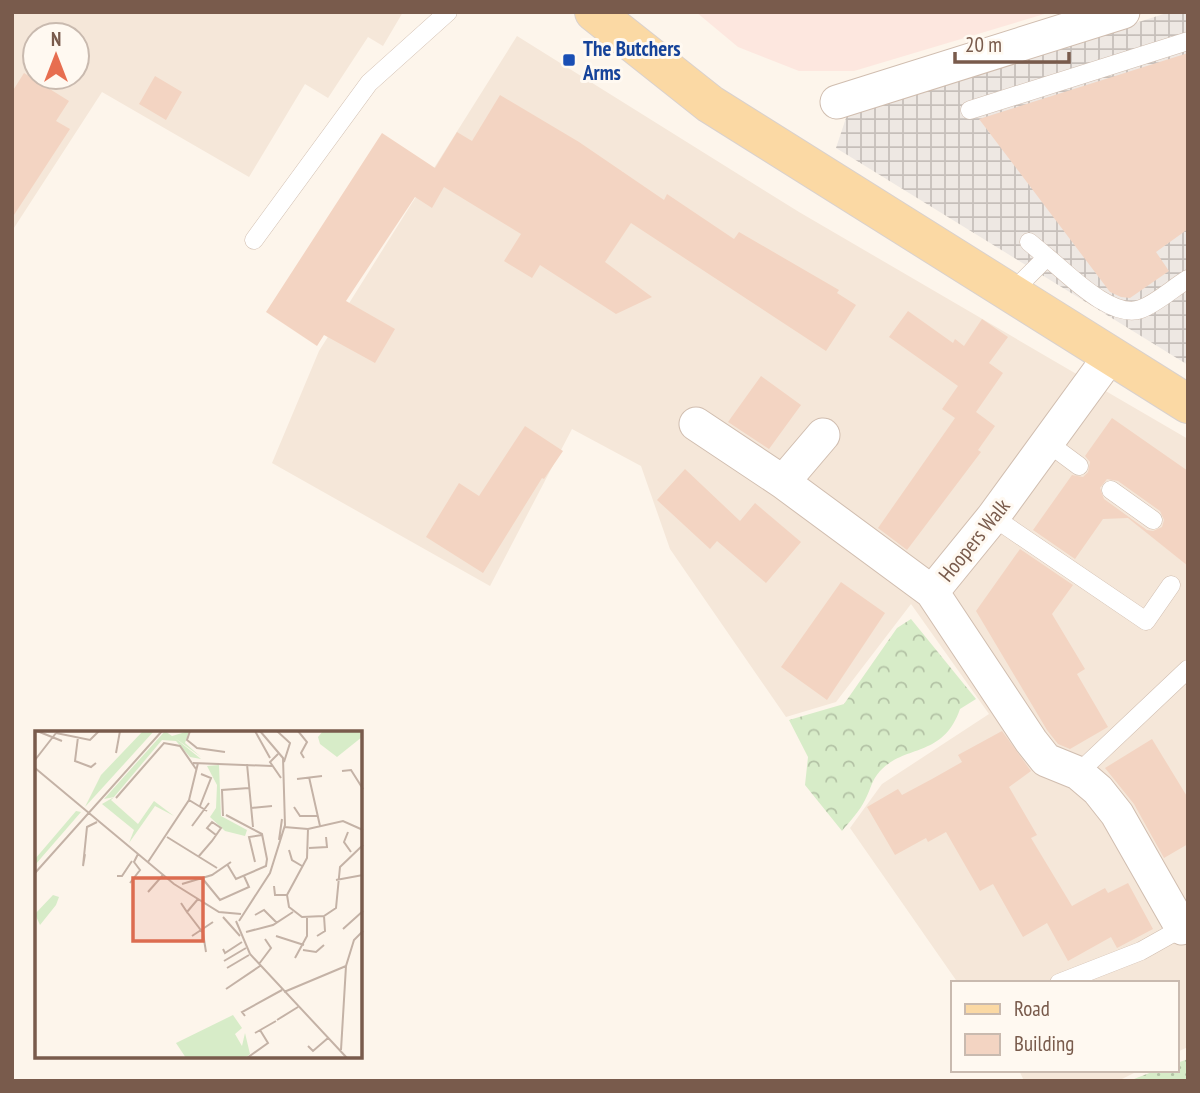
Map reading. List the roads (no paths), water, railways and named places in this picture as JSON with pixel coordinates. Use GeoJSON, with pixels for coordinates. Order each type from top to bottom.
{"type":"FeatureCollection","features":[{"type":"Feature","properties":{"kind":"main road"},"geometry":{"type":"LineString","coordinates":[[594,12],[710,104],[1188,404]]}},
{"type":"Feature","properties":{"kind":"street"},"geometry":{"type":"LineString","coordinates":[[837,102],[1123,12]]}},
{"type":"Feature","properties":{"kind":"street","name":"Hoopers Walk"},"geometry":{"type":"LineString","coordinates":[[696,424],[783,482],[932,592],[993,517],[1111,355]]}},
{"type":"Feature","properties":{"kind":"street"},"geometry":{"type":"LineString","coordinates":[[783,482],[823,435]]}},
{"type":"Feature","properties":{"kind":"street"},"geometry":{"type":"LineString","coordinates":[[932,592],[1046,760],[1078,773],[1098,790],[1117,814],[1186,931]]}},
{"type":"Feature","properties":{"kind":"lane"},"geometry":{"type":"LineString","coordinates":[[254,240],[369,83],[448,12]]}},
{"type":"Feature","properties":{"kind":"lane"},"geometry":{"type":"LineString","coordinates":[[970,110],[1188,41]]}},
{"type":"Feature","properties":{"kind":"lane"},"geometry":{"type":"LineString","coordinates":[[1029,242],[1092,293],[1121,310],[1140,310],[1188,279]]}},
{"type":"Feature","properties":{"kind":"lane"},"geometry":{"type":"LineString","coordinates":[[1010,294],[1047,257]]}},
{"type":"Feature","properties":{"kind":"lane"},"geometry":{"type":"LineString","coordinates":[[1048,443],[1079,466]]}},
{"type":"Feature","properties":{"kind":"lane"},"geometry":{"type":"LineString","coordinates":[[1111,489],[1153,520]]}},
{"type":"Feature","properties":{"kind":"lane"},"geometry":{"type":"LineString","coordinates":[[993,517],[1146,621],[1171,585]]}},
{"type":"Feature","properties":{"kind":"lane"},"geometry":{"type":"LineString","coordinates":[[1078,773],[1188,668]]}},
{"type":"Feature","properties":{"kind":"lane"},"geometry":{"type":"LineString","coordinates":[[1064,981],[1186,931]]}},
{"type":"Feature","properties":{"kind":"place","name":"The Butchers Arms"},"geometry":{"type":"Point","coordinates":[569,60]}}]}
